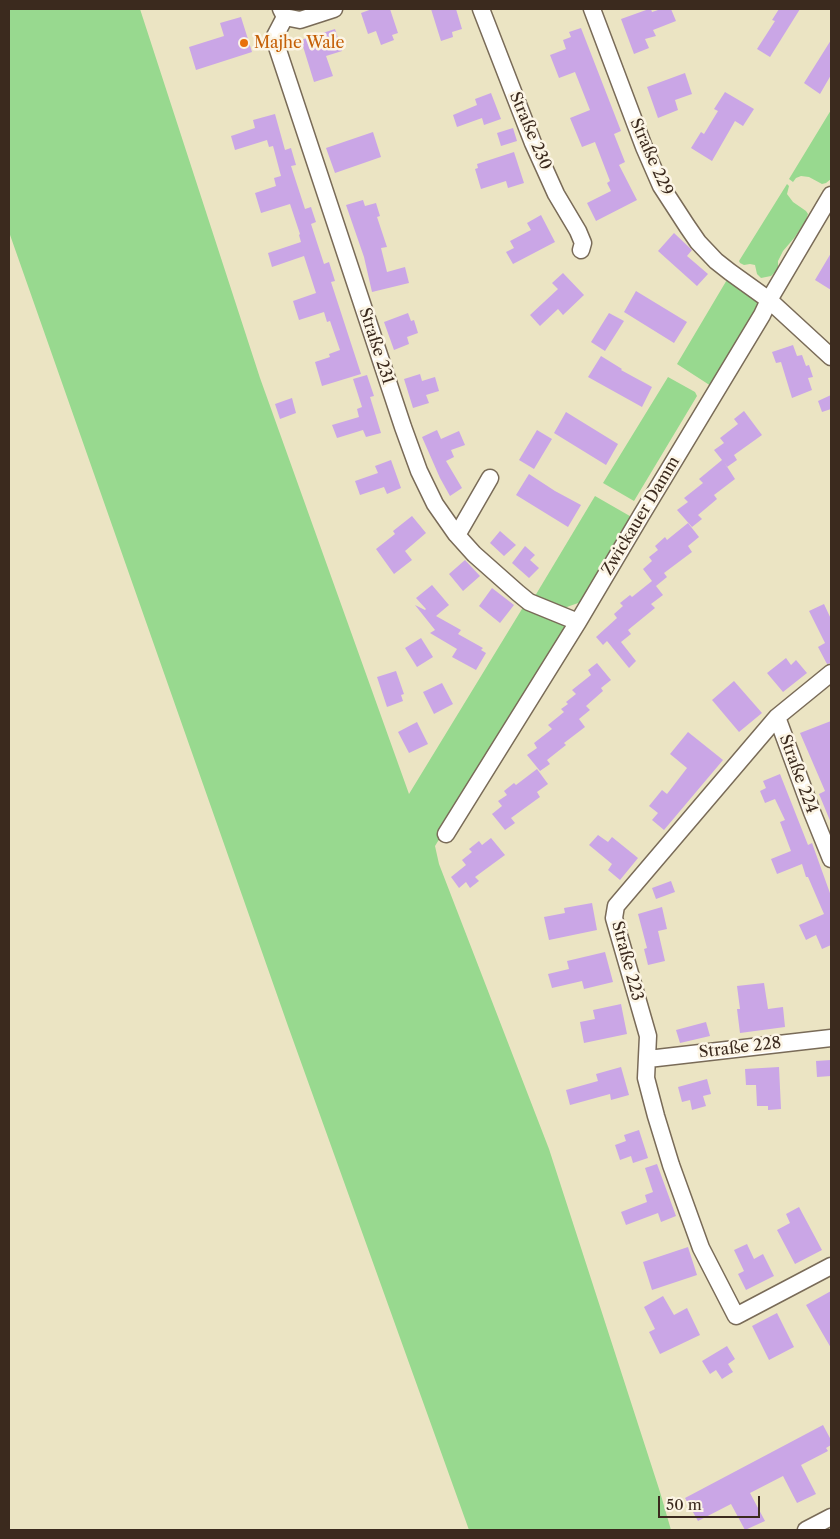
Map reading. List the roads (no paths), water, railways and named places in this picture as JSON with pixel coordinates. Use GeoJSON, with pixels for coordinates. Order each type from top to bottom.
{"type":"FeatureCollection","features":[{"type":"Feature","properties":{"kind":"street"},"geometry":{"type":"LineString","coordinates":[[283,13],[300,20],[334,9]]}},
{"type":"Feature","properties":{"kind":"street","name":"Straße 230"},"geometry":{"type":"LineString","coordinates":[[482,9],[533,143],[556,194],[583,243],[581,250]]}},
{"type":"Feature","properties":{"kind":"street","name":"Straße 229"},"geometry":{"type":"LineString","coordinates":[[592,9],[661,186],[698,242],[716,261],[769,300],[831,356]]}},
{"type":"Feature","properties":{"kind":"street","name":"Straße 231"},"geometry":{"type":"LineString","coordinates":[[283,13],[274,38],[419,471],[435,504],[456,534],[496,575],[529,602],[578,622]]}},
{"type":"Feature","properties":{"kind":"street","name":"Zwickauer Damm"},"geometry":{"type":"LineString","coordinates":[[446,834],[578,622],[762,315],[831,195]]}},
{"type":"Feature","properties":{"kind":"street"},"geometry":{"type":"LineString","coordinates":[[456,534],[490,478]]}},
{"type":"Feature","properties":{"kind":"street","name":"Straße 223"},"geometry":{"type":"LineString","coordinates":[[831,673],[777,717],[616,906],[614,918],[648,1036],[646,1078],[671,1165],[701,1248],[736,1316],[831,1266]]}},
{"type":"Feature","properties":{"kind":"street","name":"Straße 224"},"geometry":{"type":"LineString","coordinates":[[777,717],[831,859]]}},
{"type":"Feature","properties":{"kind":"street","name":"Straße 228"},"geometry":{"type":"LineString","coordinates":[[648,1059],[831,1038]]}},
{"type":"Feature","properties":{"kind":"street"},"geometry":{"type":"LineString","coordinates":[[806,1530],[831,1517]]}},
{"type":"Feature","properties":{"kind":"place","name":"Majhe Wale"},"geometry":{"type":"Point","coordinates":[244,43]}}]}
